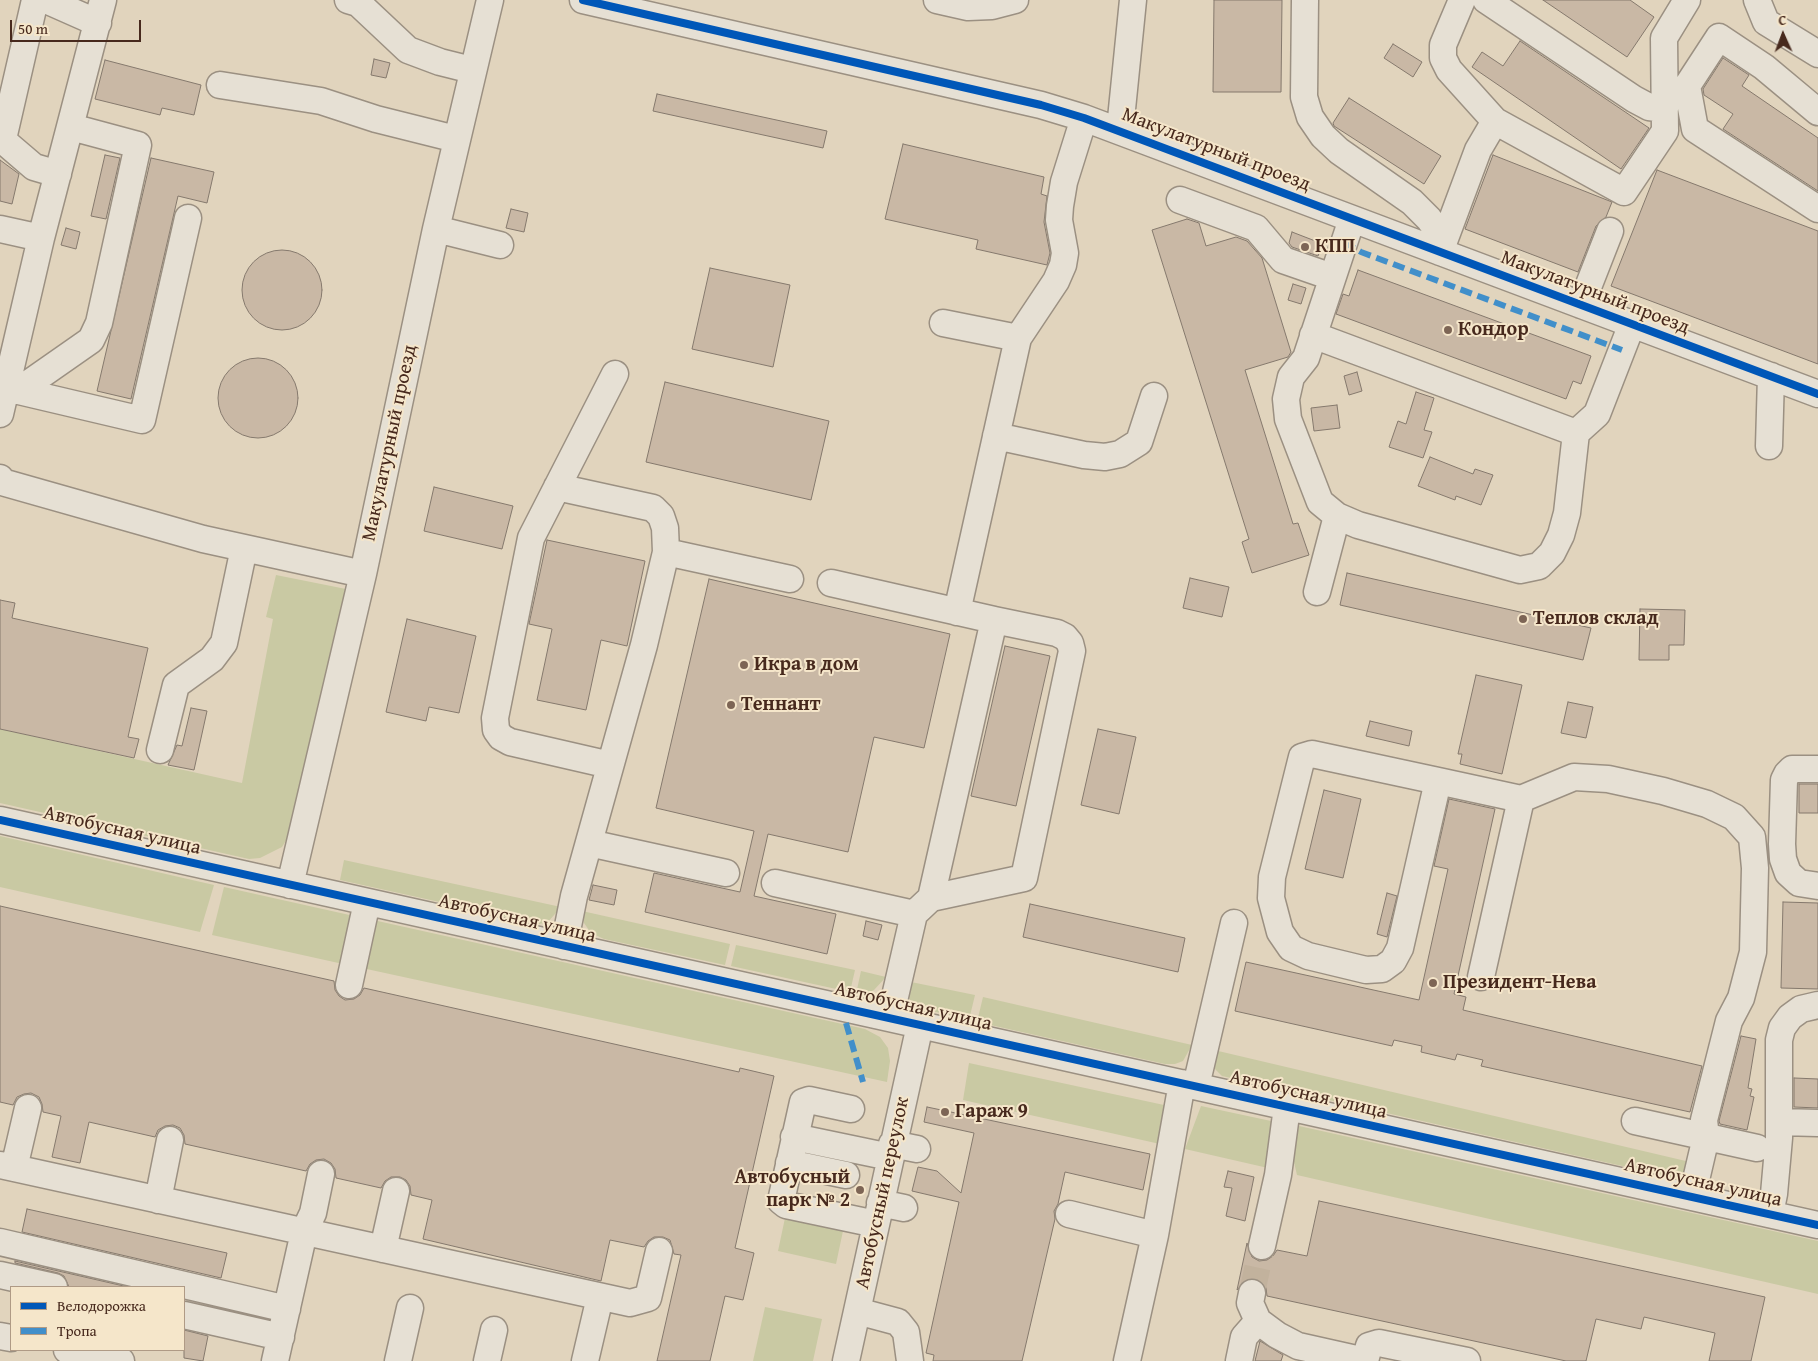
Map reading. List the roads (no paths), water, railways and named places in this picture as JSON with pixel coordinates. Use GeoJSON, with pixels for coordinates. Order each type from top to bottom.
{"type":"FeatureCollection","features":[{"type":"Feature","properties":{"kind":"street"},"geometry":{"type":"LineString","coordinates":[[35,0],[1,138],[34,167],[58,174]]}},
{"type":"Feature","properties":{"kind":"street"},"geometry":{"type":"LineString","coordinates":[[0,414],[12,390],[42,238],[101,12],[46,0]]}},
{"type":"Feature","properties":{"kind":"street"},"geometry":{"type":"LineString","coordinates":[[348,0],[358,3],[408,50],[440,62],[472,70]]}},
{"type":"Feature","properties":{"kind":"street","name":"Макулатурный проезд"},"geometry":{"type":"LineString","coordinates":[[290,885],[363,574],[436,229],[490,0]]}},
{"type":"Feature","properties":{"kind":"street","name":"Макулатурный проезд"},"geometry":{"type":"LineString","coordinates":[[583,0],[1041,105],[1084,118],[1352,219],[1442,246],[1581,305],[1818,394]]}},
{"type":"Feature","properties":{"kind":"street"},"geometry":{"type":"LineString","coordinates":[[937,0],[968,7],[992,6],[1014,0]]}},
{"type":"Feature","properties":{"kind":"street"},"geometry":{"type":"LineString","coordinates":[[1305,0],[1304,97],[1310,118],[1323,136],[1339,151],[1412,202],[1429,219],[1442,246]]}},
{"type":"Feature","properties":{"kind":"street"},"geometry":{"type":"LineString","coordinates":[[1462,0],[1443,45],[1443,58],[1449,70],[1495,121],[1624,192],[1665,130],[1664,38],[1687,0]]}},
{"type":"Feature","properties":{"kind":"street"},"geometry":{"type":"LineString","coordinates":[[1486,0],[1634,100],[1649,107],[1665,109]]}},
{"type":"Feature","properties":{"kind":"street"},"geometry":{"type":"LineString","coordinates":[[1757,0],[1766,22],[1818,54]]}},
{"type":"Feature","properties":{"kind":"street"},"geometry":{"type":"LineString","coordinates":[[1118,130],[1121,119],[1127,1]]}},
{"type":"Feature","properties":{"kind":"street"},"geometry":{"type":"LineString","coordinates":[[1818,112],[1764,68],[1719,37],[1687,86],[1695,129],[1818,209]]}},
{"type":"Feature","properties":{"kind":"street"},"geometry":{"type":"LineString","coordinates":[[220,85],[321,102],[376,119],[456,139]]}},
{"type":"Feature","properties":{"kind":"street"},"geometry":{"type":"LineString","coordinates":[[957,612],[1018,338],[1056,281],[1063,265],[1065,253],[1060,206],[1064,182],[1084,118]]}},
{"type":"Feature","properties":{"kind":"street"},"geometry":{"type":"LineString","coordinates":[[1442,246],[1478,150],[1495,121]]}},
{"type":"Feature","properties":{"kind":"street"},"geometry":{"type":"LineString","coordinates":[[12,390],[91,340],[99,324],[138,145],[71,127]]}},
{"type":"Feature","properties":{"kind":"street"},"geometry":{"type":"LineString","coordinates":[[1180,200],[1256,228],[1283,260],[1332,277]]}},
{"type":"Feature","properties":{"kind":"street"},"geometry":{"type":"LineString","coordinates":[[12,390],[142,420],[188,218]]}},
{"type":"Feature","properties":{"kind":"street"},"geometry":{"type":"LineString","coordinates":[[1352,219],[1306,358],[1291,377],[1286,399],[1288,419],[1320,502],[1337,516],[1358,525],[1520,570],[1539,566],[1552,553],[1561,535],[1567,513],[1576,433],[1597,414],[1632,324]]}},
{"type":"Feature","properties":{"kind":"street"},"geometry":{"type":"LineString","coordinates":[[0,229],[42,238]]}},
{"type":"Feature","properties":{"kind":"street"},"geometry":{"type":"LineString","coordinates":[[436,229],[500,246]]}},
{"type":"Feature","properties":{"kind":"street"},"geometry":{"type":"LineString","coordinates":[[1581,305],[1610,231]]}},
{"type":"Feature","properties":{"kind":"street"},"geometry":{"type":"LineString","coordinates":[[944,323],[1018,338]]}},
{"type":"Feature","properties":{"kind":"street"},"geometry":{"type":"LineString","coordinates":[[1313,336],[1576,433]]}},
{"type":"Feature","properties":{"kind":"street"},"geometry":{"type":"LineString","coordinates":[[610,766],[510,742],[500,737],[496,730],[495,718],[531,538],[614,374]]}},
{"type":"Feature","properties":{"kind":"street"},"geometry":{"type":"LineString","coordinates":[[1769,446],[1771,376]]}},
{"type":"Feature","properties":{"kind":"street"},"geometry":{"type":"LineString","coordinates":[[996,436],[1084,455],[1105,457],[1120,454],[1139,442],[1154,396]]}},
{"type":"Feature","properties":{"kind":"street"},"geometry":{"type":"LineString","coordinates":[[0,478],[2,482],[203,539],[363,574]]}},
{"type":"Feature","properties":{"kind":"street"},"geometry":{"type":"LineString","coordinates":[[557,487],[653,508],[661,516],[666,552],[644,645],[589,843],[564,946]]}},
{"type":"Feature","properties":{"kind":"street"},"geometry":{"type":"LineString","coordinates":[[1318,592],[1337,516]]}},
{"type":"Feature","properties":{"kind":"street"},"geometry":{"type":"LineString","coordinates":[[160,750],[176,685],[212,659],[224,643],[244,548]]}},
{"type":"Feature","properties":{"kind":"street"},"geometry":{"type":"LineString","coordinates":[[666,552],[790,579]]}},
{"type":"Feature","properties":{"kind":"street"},"geometry":{"type":"LineString","coordinates":[[775,883],[923,906],[1024,878],[1072,651],[1070,643],[1065,637],[1057,633],[831,583]]}},
{"type":"Feature","properties":{"kind":"street"},"geometry":{"type":"LineString","coordinates":[[890,1018],[923,906],[994,620]]}},
{"type":"Feature","properties":{"kind":"street"},"geometry":{"type":"LineString","coordinates":[[1438,781],[1400,948],[1393,961],[1382,969],[1366,970],[1308,956],[1291,948],[1280,932],[1274,914],[1272,877],[1302,757],[1312,754],[1438,781],[1521,799],[1574,777],[1608,779],[1664,791],[1707,804],[1734,817],[1752,837],[1755,868],[1753,952],[1741,998],[1729,1021],[1724,1038],[1704,1120],[1706,1137],[1692,1197]]}},
{"type":"Feature","properties":{"kind":"street"},"geometry":{"type":"LineString","coordinates":[[1818,769],[1792,769],[1786,774],[1784,780],[1782,844],[1783,859],[1788,873],[1799,883],[1818,886]]}},
{"type":"Feature","properties":{"kind":"street"},"geometry":{"type":"LineString","coordinates":[[1480,977],[1521,799]]}},
{"type":"Feature","properties":{"kind":"street","name":"Автобусная улица"},"geometry":{"type":"LineString","coordinates":[[0,820],[1818,1225]]}},
{"type":"Feature","properties":{"kind":"street"},"geometry":{"type":"LineString","coordinates":[[589,843],[726,872]]}},
{"type":"Feature","properties":{"kind":"street"},"geometry":{"type":"LineString","coordinates":[[349,984],[367,902]]}},
{"type":"Feature","properties":{"kind":"street"},"geometry":{"type":"LineString","coordinates":[[1127,1361],[1189,1085],[1234,923]]}},
{"type":"Feature","properties":{"kind":"street"},"geometry":{"type":"LineString","coordinates":[[1770,1214],[1774,1194],[1779,1122],[1779,1040],[1782,1028],[1790,1017],[1801,1009],[1818,1005]]}},
{"type":"Feature","properties":{"kind":"street","name":"Автобусный переулок"},"geometry":{"type":"LineString","coordinates":[[846,1361],[858,1311],[887,1212],[920,1025]]}},
{"type":"Feature","properties":{"kind":"street"},"geometry":{"type":"LineString","coordinates":[[851,1109],[806,1100],[802,1104],[781,1198],[786,1205],[887,1212]]}},
{"type":"Feature","properties":{"kind":"street"},"geometry":{"type":"LineString","coordinates":[[1262,1246],[1278,1175],[1288,1107]]}},
{"type":"Feature","properties":{"kind":"street"},"geometry":{"type":"LineString","coordinates":[[28,1108],[7,1167],[630,1303],[648,1298],[659,1251]]}},
{"type":"Feature","properties":{"kind":"street"},"geometry":{"type":"LineString","coordinates":[[1635,1121],[1757,1148]]}},
{"type":"Feature","properties":{"kind":"street"},"geometry":{"type":"LineString","coordinates":[[1779,1122],[1818,1122]]}},
{"type":"Feature","properties":{"kind":"street"},"geometry":{"type":"LineString","coordinates":[[794,1137],[899,1150]]}},
{"type":"Feature","properties":{"kind":"street"},"geometry":{"type":"LineString","coordinates":[[158,1200],[170,1140]]}},
{"type":"Feature","properties":{"kind":"street"},"geometry":{"type":"LineString","coordinates":[[789,1163],[846,1175]]}},
{"type":"Feature","properties":{"kind":"street"},"geometry":{"type":"LineString","coordinates":[[282,1332],[304,1232],[313,1213],[321,1174]]}},
{"type":"Feature","properties":{"kind":"street"},"geometry":{"type":"LineString","coordinates":[[383,1249],[396,1191]]}},
{"type":"Feature","properties":{"kind":"street"},"geometry":{"type":"LineString","coordinates":[[1069,1214],[1155,1235]]}},
{"type":"Feature","properties":{"kind":"street"},"geometry":{"type":"LineString","coordinates":[[0,1242],[138,1286]]}},
{"type":"Feature","properties":{"kind":"street"},"geometry":{"type":"LineString","coordinates":[[0,1259],[121,1286]]}},
{"type":"Feature","properties":{"kind":"street"},"geometry":{"type":"LineString","coordinates":[[0,1276],[49,1286]]}},
{"type":"Feature","properties":{"kind":"street"},"geometry":{"type":"LineString","coordinates":[[1252,1293],[1250,1303],[1258,1321],[1272,1332],[1298,1346],[1364,1361],[1369,1346],[1375,1342],[1467,1361]]}},
{"type":"Feature","properties":{"kind":"street"},"geometry":{"type":"LineString","coordinates":[[585,1361],[600,1297]]}},
{"type":"Feature","properties":{"kind":"street"},"geometry":{"type":"LineString","coordinates":[[185,1300],[282,1332]]}},
{"type":"Feature","properties":{"kind":"street"},"geometry":{"type":"LineString","coordinates":[[185,1301],[282,1332]]}},
{"type":"Feature","properties":{"kind":"street"},"geometry":{"type":"LineString","coordinates":[[398,1361],[410,1308]]}},
{"type":"Feature","properties":{"kind":"street"},"geometry":{"type":"LineString","coordinates":[[858,1311],[898,1322],[906,1332],[910,1361]]}},
{"type":"Feature","properties":{"kind":"street"},"geometry":{"type":"LineString","coordinates":[[185,1315],[282,1332]]}},
{"type":"Feature","properties":{"kind":"street"},"geometry":{"type":"LineString","coordinates":[[1239,1361],[1244,1337],[1258,1321]]}},
{"type":"Feature","properties":{"kind":"street"},"geometry":{"type":"LineString","coordinates":[[487,1361],[494,1330]]}},
{"type":"Feature","properties":{"kind":"street"},"geometry":{"type":"LineString","coordinates":[[72,1351],[121,1361]]}},
{"type":"Feature","properties":{"kind":"tunnel"},"geometry":{"type":"LineString","coordinates":[[1252,1293],[1262,1246]]}},
{"type":"Feature","properties":{"kind":"place","name":"КПП"},"geometry":{"type":"Point","coordinates":[1305,247]}},
{"type":"Feature","properties":{"kind":"place","name":"Кондор"},"geometry":{"type":"Point","coordinates":[1448,330]}},
{"type":"Feature","properties":{"kind":"place","name":"Теплов склад"},"geometry":{"type":"Point","coordinates":[1523,619]}},
{"type":"Feature","properties":{"kind":"place","name":"Икра в дом"},"geometry":{"type":"Point","coordinates":[744,665]}},
{"type":"Feature","properties":{"kind":"place","name":"Теннант"},"geometry":{"type":"Point","coordinates":[731,705]}},
{"type":"Feature","properties":{"kind":"place","name":"Президент-Нева"},"geometry":{"type":"Point","coordinates":[1433,983]}},
{"type":"Feature","properties":{"kind":"place","name":"Гараж 9"},"geometry":{"type":"Point","coordinates":[945,1112]}},
{"type":"Feature","properties":{"kind":"place","name":"Автобусный парк № 2"},"geometry":{"type":"Point","coordinates":[860,1190]}}]}
